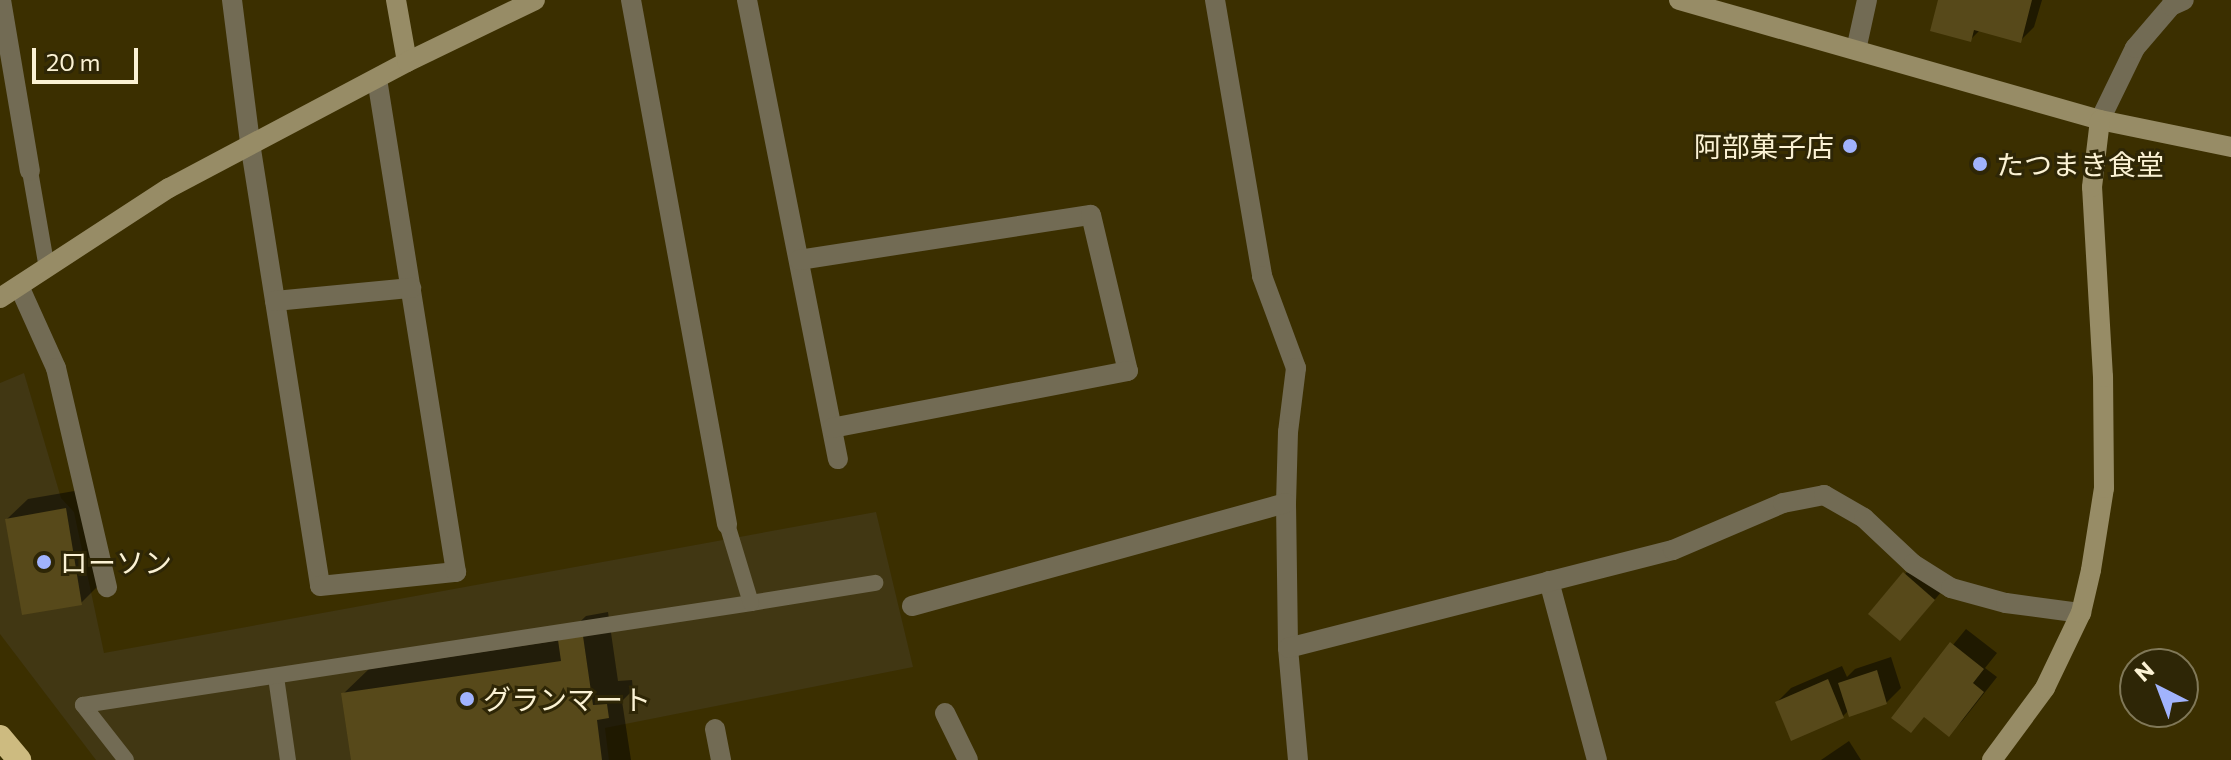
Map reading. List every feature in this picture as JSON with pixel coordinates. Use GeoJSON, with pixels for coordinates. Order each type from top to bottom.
{"type":"FeatureCollection","features":[{"type":"Feature","properties":{"kind":"highway"},"geometry":{"type":"LineString","coordinates":[[0,737],[19,760]]}},
{"type":"Feature","properties":{"kind":"street"},"geometry":{"type":"LineString","coordinates":[[1,0],[30,171]]}},
{"type":"Feature","properties":{"kind":"street"},"geometry":{"type":"LineString","coordinates":[[232,0],[250,143],[320,586],[456,572],[377,80]]}},
{"type":"Feature","properties":{"kind":"street"},"geometry":{"type":"LineString","coordinates":[[396,0],[407,62]]}},
{"type":"Feature","properties":{"kind":"street"},"geometry":{"type":"LineString","coordinates":[[0,298],[169,188],[407,62],[535,0]]}},
{"type":"Feature","properties":{"kind":"street"},"geometry":{"type":"LineString","coordinates":[[631,0],[727,524]]}},
{"type":"Feature","properties":{"kind":"street"},"geometry":{"type":"LineString","coordinates":[[747,0],[838,459]]}},
{"type":"Feature","properties":{"kind":"street"},"geometry":{"type":"LineString","coordinates":[[1215,0],[1262,276],[1296,368],[1288,432],[1286,503],[1288,648],[1298,760]]}},
{"type":"Feature","properties":{"kind":"street"},"geometry":{"type":"LineString","coordinates":[[1679,0],[2100,120],[2231,147]]}},
{"type":"Feature","properties":{"kind":"street"},"geometry":{"type":"LineString","coordinates":[[1856,50],[1867,0]]}},
{"type":"Feature","properties":{"kind":"street"},"geometry":{"type":"LineString","coordinates":[[1992,760],[2045,688],[2081,613],[2104,488],[2103,377],[2092,187],[2100,120],[2135,48],[2171,6],[2184,0]]}},
{"type":"Feature","properties":{"kind":"street"},"geometry":{"type":"LineString","coordinates":[[799,260],[1091,215],[1128,371],[832,428]]}},
{"type":"Feature","properties":{"kind":"street"},"geometry":{"type":"LineString","coordinates":[[19,286],[56,368],[107,587]]}},
{"type":"Feature","properties":{"kind":"street"},"geometry":{"type":"LineString","coordinates":[[275,301],[411,288]]}},
{"type":"Feature","properties":{"kind":"street"},"geometry":{"type":"LineString","coordinates":[[1288,648],[1673,550],[1783,503],[1824,495],[1864,518],[1913,564],[1951,588],[2006,603],[2081,613]]}},
{"type":"Feature","properties":{"kind":"street"},"geometry":{"type":"LineString","coordinates":[[912,606],[1286,503]]}},
{"type":"Feature","properties":{"kind":"street"},"geometry":{"type":"LineString","coordinates":[[1549,581],[1597,760]]}},
{"type":"Feature","properties":{"kind":"street"},"geometry":{"type":"LineString","coordinates":[[945,713],[968,760]]}},
{"type":"Feature","properties":{"kind":"street"},"geometry":{"type":"LineString","coordinates":[[715,729],[721,760]]}},
{"type":"Feature","properties":{"kind":"lane"},"geometry":{"type":"LineString","coordinates":[[30,171],[47,268]]}},
{"type":"Feature","properties":{"kind":"lane"},"geometry":{"type":"LineString","coordinates":[[727,524],[751,603]]}},
{"type":"Feature","properties":{"kind":"lane"},"geometry":{"type":"LineString","coordinates":[[126,760],[83,705],[875,583]]}},
{"type":"Feature","properties":{"kind":"lane"},"geometry":{"type":"LineString","coordinates":[[276,677],[288,760]]}},
{"type":"Feature","properties":{"kind":"shaded area"},"geometry":{"type":"Polygon","coordinates":[[[24,373],[61,498],[74,512],[104,653],[876,512],[913,667],[605,728],[609,760],[96,760],[0,634],[0,383],[24,373]]]}},
{"type":"Feature","properties":{"kind":"building"},"geometry":{"type":"Polygon","coordinates":[[[1938,0],[2032,0],[2021,43],[1974,30],[1971,42],[1930,31],[1938,0]]]}},
{"type":"Feature","properties":{"kind":"building","name":"ローソン"},"geometry":{"type":"Polygon","coordinates":[[[66,508],[82,605],[22,615],[5,519],[66,508]]]}},
{"type":"Feature","properties":{"kind":"building"},"geometry":{"type":"Polygon","coordinates":[[[1903,572],[1935,600],[1900,641],[1868,614],[1903,572]]]}},
{"type":"Feature","properties":{"kind":"building","name":"グランマート"},"geometry":{"type":"Polygon","coordinates":[[[583,636],[593,705],[607,704],[609,718],[597,720],[602,760],[351,760],[341,693],[561,661],[558,640],[583,636]]]}},
{"type":"Feature","properties":{"kind":"building"},"geometry":{"type":"Polygon","coordinates":[[[1950,642],[1984,669],[1973,683],[1984,692],[1949,737],[1924,717],[1911,733],[1891,718],[1950,642]]]}},
{"type":"Feature","properties":{"kind":"building"},"geometry":{"type":"Polygon","coordinates":[[[1877,670],[1887,704],[1849,717],[1838,683],[1877,670]]]}},
{"type":"Feature","properties":{"kind":"building"},"geometry":{"type":"Polygon","coordinates":[[[1828,679],[1844,718],[1791,741],[1775,702],[1828,679]]]}},
{"type":"Feature","properties":{"kind":"place","name":"阿部菓子店"},"geometry":{"type":"Point","coordinates":[1850,146]}},
{"type":"Feature","properties":{"kind":"place","name":"たつまき食堂"},"geometry":{"type":"Point","coordinates":[1980,164]}},
{"type":"Feature","properties":{"kind":"place","name":"ローソン"},"geometry":{"type":"Point","coordinates":[44,562]}},
{"type":"Feature","properties":{"kind":"place","name":"グランマート"},"geometry":{"type":"Point","coordinates":[467,699]}}]}
